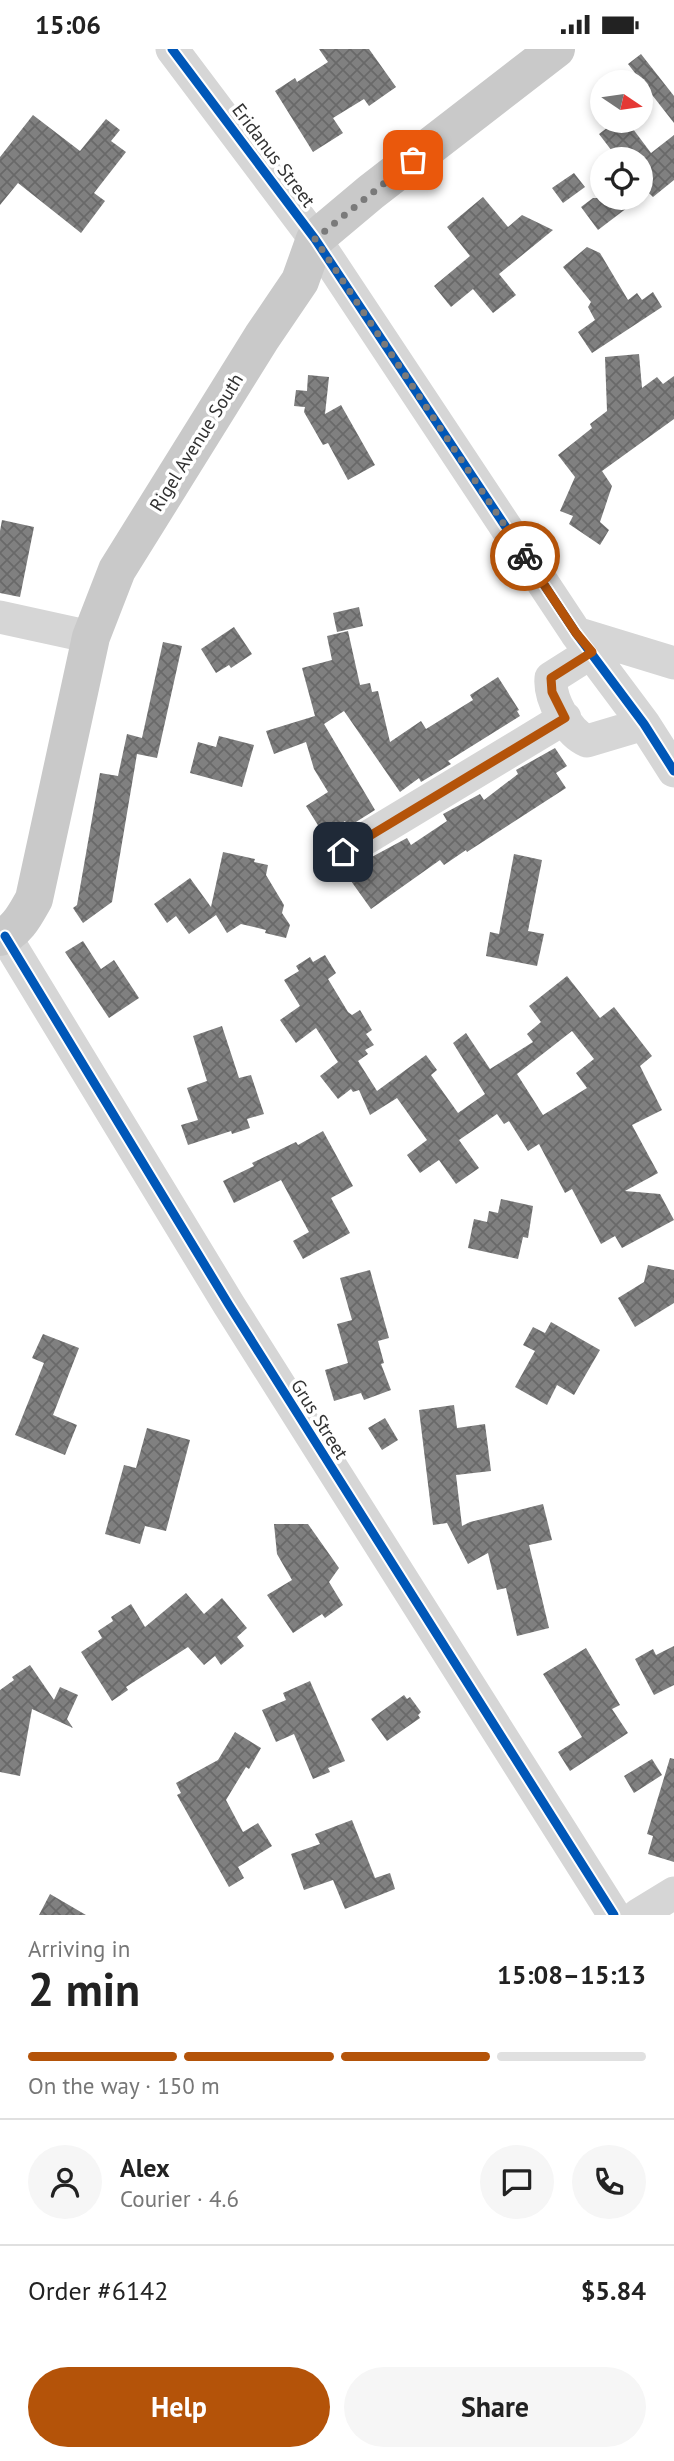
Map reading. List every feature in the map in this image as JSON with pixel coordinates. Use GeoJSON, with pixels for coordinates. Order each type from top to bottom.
{"type":"FeatureCollection","features":[{"type":"Feature","properties":{"kind":"main road"},"geometry":{"type":"LineString","coordinates":[[315,239],[371,192],[556,49]]}},
{"type":"Feature","properties":{"kind":"main road","name":"Rigel Avenue South"},"geometry":{"type":"LineString","coordinates":[[2,937],[22,920],[34,899],[91,636],[117,570],[262,337],[300,281],[315,239]]}},
{"type":"Feature","properties":{"kind":"street","name":"Eridanus Street"},"geometry":{"type":"LineString","coordinates":[[172,49],[315,239],[584,642],[644,724],[674,771]]}},
{"type":"Feature","properties":{"kind":"street"},"geometry":{"type":"LineString","coordinates":[[0,617],[91,636]]}},
{"type":"Feature","properties":{"kind":"street"},"geometry":{"type":"LineString","coordinates":[[644,724],[587,741],[579,738],[552,692],[551,678],[584,642],[674,663]]}},
{"type":"Feature","properties":{"kind":"street"},"geometry":{"type":"LineString","coordinates":[[343,852],[565,718]]}},
{"type":"Feature","properties":{"kind":"street","name":"Grus Street"},"geometry":{"type":"LineString","coordinates":[[2,937],[229,1305],[614,1915]]}},
{"type":"Feature","properties":{"kind":"street"},"geometry":{"type":"LineString","coordinates":[[638,1915],[674,1893]]}},
{"type":"Feature","properties":{"kind":"building"},"geometry":{"type":"Polygon","coordinates":[[[319,49],[369,49],[396,87],[369,106],[364,99],[333,118],[343,133],[313,152],[275,91],[295,78],[297,82],[328,62],[319,49]]]}},
{"type":"Feature","properties":{"kind":"building"},"geometry":{"type":"Polygon","coordinates":[[[641,54],[674,96],[674,123],[653,96],[653,70],[633,70],[628,64],[641,54]]]}},
{"type":"Feature","properties":{"kind":"building"},"geometry":{"type":"Polygon","coordinates":[[[33,115],[80,151],[106,119],[120,130],[111,141],[126,152],[94,193],[105,201],[81,233],[18,183],[0,205],[0,157],[33,115]]]}},
{"type":"Feature","properties":{"kind":"building"},"geometry":{"type":"Polygon","coordinates":[[[636,133],[646,147],[609,147],[599,134],[636,133]]]}},
{"type":"Feature","properties":{"kind":"building"},"geometry":{"type":"Polygon","coordinates":[[[674,135],[674,180],[653,197],[653,151],[674,135]]]}},
{"type":"Feature","properties":{"kind":"building"},"geometry":{"type":"Polygon","coordinates":[[[574,173],[585,187],[563,203],[552,188],[574,173]]]}},
{"type":"Feature","properties":{"kind":"building"},"geometry":{"type":"Polygon","coordinates":[[[483,197],[508,227],[522,215],[553,230],[499,274],[516,295],[493,313],[473,289],[451,307],[434,286],[470,256],[447,227],[483,197]]]}},
{"type":"Feature","properties":{"kind":"building"},"geometry":{"type":"Polygon","coordinates":[[[590,200],[590,210],[624,210],[598,230],[581,207],[590,200]]]}},
{"type":"Feature","properties":{"kind":"building"},"geometry":{"type":"Polygon","coordinates":[[[587,247],[600,253],[628,300],[637,293],[642,300],[653,292],[662,307],[592,353],[578,332],[595,320],[588,307],[591,302],[563,267],[587,247]]]}},
{"type":"Feature","properties":{"kind":"building"},"geometry":{"type":"Polygon","coordinates":[[[639,354],[642,388],[657,377],[663,384],[674,376],[674,419],[602,471],[612,486],[600,522],[609,530],[600,545],[569,524],[573,516],[560,511],[575,477],[558,455],[592,428],[590,424],[607,411],[605,357],[639,354]]]}},
{"type":"Feature","properties":{"kind":"building"},"geometry":{"type":"Polygon","coordinates":[[[308,375],[329,377],[325,414],[341,405],[375,465],[348,480],[328,443],[323,445],[304,412],[305,407],[294,406],[296,390],[307,391],[308,375]]]}},
{"type":"Feature","properties":{"kind":"building"},"geometry":{"type":"Polygon","coordinates":[[[2,520],[34,527],[20,597],[0,593],[2,520]]]}},
{"type":"Feature","properties":{"kind":"building"},"geometry":{"type":"Polygon","coordinates":[[[359,607],[363,626],[337,632],[333,613],[359,607]]]}},
{"type":"Feature","properties":{"kind":"building"},"geometry":{"type":"Polygon","coordinates":[[[234,627],[252,654],[231,668],[229,665],[216,673],[201,649],[234,627]]]}},
{"type":"Feature","properties":{"kind":"building"},"geometry":{"type":"Polygon","coordinates":[[[348,631],[360,685],[370,683],[372,692],[378,691],[390,742],[421,721],[426,729],[473,700],[470,695],[498,677],[520,716],[448,761],[451,764],[421,782],[419,778],[400,792],[344,711],[324,724],[375,810],[348,827],[345,821],[324,835],[306,806],[328,792],[314,769],[306,742],[274,754],[266,731],[315,716],[302,668],[332,660],[327,636],[348,631]]]}},
{"type":"Feature","properties":{"kind":"building"},"geometry":{"type":"Polygon","coordinates":[[[163,642],[182,646],[157,758],[137,754],[112,902],[83,923],[73,908],[77,905],[100,773],[118,776],[127,734],[142,738],[163,642]]]}},
{"type":"Feature","properties":{"kind":"building"},"geometry":{"type":"Polygon","coordinates":[[[219,736],[254,745],[242,787],[190,773],[198,742],[216,747],[219,736]]]}},
{"type":"Feature","properties":{"kind":"building"},"geometry":{"type":"Polygon","coordinates":[[[555,748],[567,766],[556,773],[566,788],[467,852],[466,850],[444,865],[440,860],[371,909],[351,881],[372,866],[368,859],[407,838],[411,845],[447,821],[443,814],[480,794],[484,800],[518,774],[516,770],[555,748]]]}},
{"type":"Feature","properties":{"kind":"building"},"geometry":{"type":"Polygon","coordinates":[[[223,852],[255,859],[254,862],[268,865],[266,875],[284,905],[282,913],[290,925],[286,938],[241,924],[227,933],[216,915],[189,934],[176,916],[167,923],[154,904],[190,878],[211,907],[223,852]]]}},
{"type":"Feature","properties":{"kind":"building"},"geometry":{"type":"Polygon","coordinates":[[[514,854],[542,860],[528,931],[544,934],[537,966],[486,956],[490,932],[499,934],[514,854]]]}},
{"type":"Feature","properties":{"kind":"building"},"geometry":{"type":"Polygon","coordinates":[[[83,941],[101,969],[114,960],[139,998],[109,1018],[65,952],[83,941]]]}},
{"type":"Feature","properties":{"kind":"building"},"geometry":{"type":"Polygon","coordinates":[[[325,955],[336,973],[328,979],[348,1012],[352,1015],[360,1010],[372,1030],[366,1034],[374,1045],[365,1050],[368,1054],[358,1061],[377,1091],[426,1055],[437,1070],[431,1075],[458,1113],[485,1094],[453,1043],[466,1033],[490,1069],[533,1042],[527,1034],[541,1022],[529,1006],[567,976],[600,1018],[614,1007],[652,1056],[640,1066],[662,1110],[632,1125],[658,1173],[625,1191],[660,1194],[674,1220],[622,1248],[615,1236],[601,1244],[572,1189],[565,1193],[539,1144],[528,1151],[509,1121],[504,1124],[497,1114],[459,1140],[479,1168],[456,1184],[439,1160],[420,1173],[407,1155],[427,1140],[397,1098],[370,1115],[359,1090],[353,1092],[351,1089],[338,1099],[320,1076],[338,1062],[316,1028],[296,1043],[280,1020],[300,1006],[284,980],[299,971],[296,966],[310,957],[313,962],[325,955]],[[572,1031],[517,1074],[543,1115],[587,1088],[576,1073],[594,1059],[572,1031]]]}},
{"type":"Feature","properties":{"kind":"building"},"geometry":{"type":"Polygon","coordinates":[[[222,1026],[239,1078],[251,1075],[264,1114],[247,1119],[250,1128],[232,1134],[231,1131],[188,1145],[181,1125],[198,1120],[187,1088],[207,1081],[193,1036],[222,1026]]]}},
{"type":"Feature","properties":{"kind":"building"},"geometry":{"type":"Polygon","coordinates":[[[323,1131],[353,1186],[331,1198],[350,1233],[303,1259],[293,1241],[309,1232],[281,1180],[234,1203],[223,1181],[254,1166],[252,1163],[296,1142],[298,1145],[323,1131]]]}},
{"type":"Feature","properties":{"kind":"building"},"geometry":{"type":"Polygon","coordinates":[[[501,1199],[533,1206],[528,1238],[523,1237],[518,1259],[468,1248],[474,1219],[487,1222],[489,1211],[498,1213],[501,1199]]]}},
{"type":"Feature","properties":{"kind":"building"},"geometry":{"type":"Polygon","coordinates":[[[648,1265],[674,1270],[674,1303],[635,1327],[618,1298],[644,1282],[648,1265]]]}},
{"type":"Feature","properties":{"kind":"building"},"geometry":{"type":"Polygon","coordinates":[[[370,1270],[389,1338],[378,1341],[384,1363],[381,1364],[391,1390],[364,1400],[361,1393],[334,1401],[325,1370],[348,1363],[337,1324],[352,1320],[340,1278],[370,1270]]]}},
{"type":"Feature","properties":{"kind":"building"},"geometry":{"type":"Polygon","coordinates":[[[551,1322],[600,1350],[574,1395],[557,1385],[547,1405],[515,1387],[535,1351],[523,1345],[533,1327],[545,1333],[551,1322]]]}},
{"type":"Feature","properties":{"kind":"building"},"geometry":{"type":"Polygon","coordinates":[[[43,1334],[79,1348],[53,1415],[77,1425],[65,1455],[15,1435],[44,1363],[32,1358],[43,1334]]]}},
{"type":"Feature","properties":{"kind":"building"},"geometry":{"type":"Polygon","coordinates":[[[454,1405],[457,1428],[485,1424],[491,1471],[456,1475],[462,1526],[543,1504],[552,1540],[529,1545],[549,1628],[517,1636],[506,1588],[497,1590],[488,1553],[468,1564],[447,1523],[433,1525],[419,1410],[454,1405]]]}},
{"type":"Feature","properties":{"kind":"building"},"geometry":{"type":"Polygon","coordinates":[[[385,1418],[398,1440],[382,1450],[368,1428],[385,1418]]]}},
{"type":"Feature","properties":{"kind":"building"},"geometry":{"type":"Polygon","coordinates":[[[147,1428],[190,1440],[166,1531],[145,1526],[140,1544],[105,1534],[124,1465],[136,1468],[147,1428]]]}},
{"type":"Feature","properties":{"kind":"building"},"geometry":{"type":"Polygon","coordinates":[[[274,1524],[308,1524],[339,1568],[329,1582],[343,1605],[325,1618],[322,1614],[293,1633],[267,1595],[292,1580],[277,1554],[274,1524]]]}},
{"type":"Feature","properties":{"kind":"building"},"geometry":{"type":"Polygon","coordinates":[[[186,1593],[204,1614],[222,1598],[247,1628],[237,1637],[244,1646],[221,1665],[215,1656],[204,1665],[188,1647],[126,1687],[128,1690],[112,1701],[81,1652],[102,1638],[98,1631],[113,1621],[111,1617],[131,1604],[145,1627],[186,1593]]]}},
{"type":"Feature","properties":{"kind":"building"},"geometry":{"type":"Polygon","coordinates":[[[674,1646],[674,1685],[654,1695],[635,1659],[653,1649],[656,1655],[674,1646]]]}},
{"type":"Feature","properties":{"kind":"building"},"geometry":{"type":"Polygon","coordinates":[[[586,1648],[620,1705],[612,1709],[628,1733],[570,1771],[558,1752],[582,1737],[543,1674],[586,1648]]]}},
{"type":"Feature","properties":{"kind":"building"},"geometry":{"type":"Polygon","coordinates":[[[30,1665],[54,1700],[60,1687],[78,1695],[67,1719],[73,1728],[32,1709],[20,1776],[0,1772],[0,1690],[14,1680],[12,1677],[30,1665]]]}},
{"type":"Feature","properties":{"kind":"building"},"geometry":{"type":"Polygon","coordinates":[[[310,1681],[345,1761],[328,1768],[330,1772],[313,1779],[294,1734],[276,1742],[262,1710],[286,1700],[283,1693],[310,1681]]]}},
{"type":"Feature","properties":{"kind":"building"},"geometry":{"type":"Polygon","coordinates":[[[404,1695],[407,1699],[410,1697],[421,1712],[418,1715],[420,1718],[387,1741],[371,1719],[404,1695]]]}},
{"type":"Feature","properties":{"kind":"building"},"geometry":{"type":"Polygon","coordinates":[[[235,1732],[261,1748],[226,1800],[243,1832],[258,1823],[272,1846],[238,1867],[244,1878],[229,1887],[177,1795],[181,1793],[176,1783],[218,1760],[235,1732]]]}},
{"type":"Feature","properties":{"kind":"building"},"geometry":{"type":"Polygon","coordinates":[[[670,1758],[674,1759],[674,1862],[648,1854],[653,1836],[647,1834],[670,1758]]]}},
{"type":"Feature","properties":{"kind":"building"},"geometry":{"type":"Polygon","coordinates":[[[652,1759],[662,1775],[634,1793],[624,1776],[652,1759]]]}},
{"type":"Feature","properties":{"kind":"building"},"geometry":{"type":"Polygon","coordinates":[[[352,1820],[375,1878],[390,1873],[395,1889],[345,1909],[333,1880],[304,1890],[291,1854],[320,1844],[315,1834],[352,1820]]]}},
{"type":"Feature","properties":{"kind":"building"},"geometry":{"type":"Polygon","coordinates":[[[50,1894],[86,1915],[39,1915],[50,1894]]]}},
{"type":"Feature","properties":{"kind":"cycle path"},"geometry":{"type":"LineString","coordinates":[[172,49],[315,239],[576,633],[644,724],[674,771]]}},
{"type":"Feature","properties":{"kind":"cycle path"},"geometry":{"type":"LineString","coordinates":[[5,936],[229,1305],[614,1915]]}},
{"type":"Feature","properties":{"kind":"way so far"},"geometry":{"type":"LineString","coordinates":[[413,160],[315,239],[525,556]]}},
{"type":"Feature","properties":{"kind":"route"},"geometry":{"type":"LineString","coordinates":[[343,852],[565,718],[552,692],[551,678],[592,652],[576,633],[525,556]]}}]}
